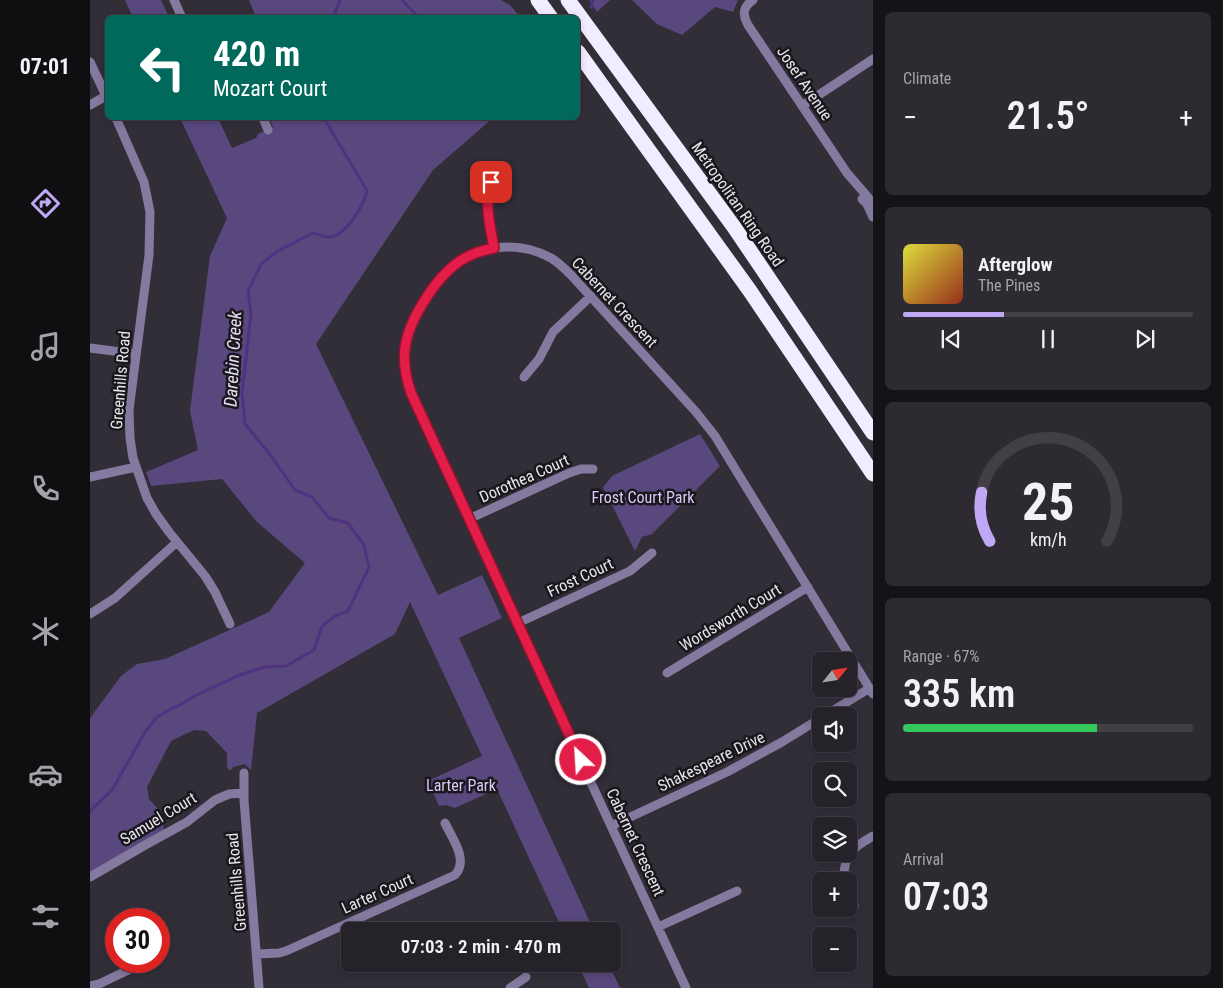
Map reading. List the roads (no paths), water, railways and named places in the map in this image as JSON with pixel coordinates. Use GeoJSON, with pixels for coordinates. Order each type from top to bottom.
{"type":"FeatureCollection","features":[{"type":"Feature","properties":{"kind":"highway","name":"Metropolitan Ring Road"},"geometry":{"type":"LineString","coordinates":[[568,0],[579,15]]}},
{"type":"Feature","properties":{"kind":"highway"},"geometry":{"type":"LineString","coordinates":[[539,2],[549,15]]}},
{"type":"Feature","properties":{"kind":"highway","name":"Metropolitan Ring Road"},"geometry":{"type":"LineString","coordinates":[[580,16],[734,227],[873,432]]}},
{"type":"Feature","properties":{"kind":"highway"},"geometry":{"type":"LineString","coordinates":[[580,55],[750,291],[873,474]]}},
{"type":"Feature","properties":{"kind":"street"},"geometry":{"type":"LineString","coordinates":[[174,0],[181,15]]}},
{"type":"Feature","properties":{"kind":"street","name":"Josef Avenue"},"geometry":{"type":"LineString","coordinates":[[753,0],[746,7],[744,18],[847,173],[858,194],[871,201],[873,216]]}},
{"type":"Feature","properties":{"kind":"street"},"geometry":{"type":"LineString","coordinates":[[802,106],[873,59]]}},
{"type":"Feature","properties":{"kind":"street"},"geometry":{"type":"LineString","coordinates":[[90,62],[105,94]]}},
{"type":"Feature","properties":{"kind":"street"},"geometry":{"type":"LineString","coordinates":[[90,105],[105,99]]}},
{"type":"Feature","properties":{"kind":"street","name":"Greenhills Road"},"geometry":{"type":"LineString","coordinates":[[117,120],[141,176],[150,212],[149,255],[129,410],[131,448],[147,498],[156,514],[205,576],[230,624]]}},
{"type":"Feature","properties":{"kind":"street"},"geometry":{"type":"LineString","coordinates":[[264,120],[268,130]]}},
{"type":"Feature","properties":{"kind":"street"},"geometry":{"type":"LineString","coordinates":[[491,182],[487,199],[494,248]]}},
{"type":"Feature","properties":{"kind":"street","name":"Cabernet Crescent"},"geometry":{"type":"LineString","coordinates":[[686,988],[411,393],[404,370],[407,337],[420,310],[445,273],[465,257],[494,248],[526,248],[551,258],[571,275],[705,423],[724,450],[872,691]]}},
{"type":"Feature","properties":{"kind":"street"},"geometry":{"type":"LineString","coordinates":[[524,377],[539,359],[553,332],[590,296]]}},
{"type":"Feature","properties":{"kind":"street"},"geometry":{"type":"LineString","coordinates":[[90,348],[136,354]]}},
{"type":"Feature","properties":{"kind":"street"},"geometry":{"type":"LineString","coordinates":[[90,477],[136,467]]}},
{"type":"Feature","properties":{"kind":"street","name":"Dorothea Court"},"geometry":{"type":"LineString","coordinates":[[469,519],[569,472],[593,469]]}},
{"type":"Feature","properties":{"kind":"street"},"geometry":{"type":"LineString","coordinates":[[90,614],[115,598],[177,542]]}},
{"type":"Feature","properties":{"kind":"street","name":"Frost Court"},"geometry":{"type":"LineString","coordinates":[[518,623],[630,571],[652,553]]}},
{"type":"Feature","properties":{"kind":"street","name":"Wordsworth Court"},"geometry":{"type":"LineString","coordinates":[[667,673],[808,587]]}},
{"type":"Feature","properties":{"kind":"street","name":"Shakespeare Drive"},"geometry":{"type":"LineString","coordinates":[[842,707],[872,691]]}},
{"type":"Feature","properties":{"kind":"street","name":"Shakespeare Drive"},"geometry":{"type":"LineString","coordinates":[[611,826],[727,772],[812,724]]}},
{"type":"Feature","properties":{"kind":"street","name":"Greenhills Road"},"geometry":{"type":"LineString","coordinates":[[244,773],[259,988]]}},
{"type":"Feature","properties":{"kind":"street","name":"Samuel Court"},"geometry":{"type":"LineString","coordinates":[[90,878],[187,822],[215,800],[228,794],[244,793]]}},
{"type":"Feature","properties":{"kind":"street","name":"Larter Court"},"geometry":{"type":"LineString","coordinates":[[257,954],[286,951],[455,874],[460,867],[460,855],[445,823]]}},
{"type":"Feature","properties":{"kind":"street"},"geometry":{"type":"LineString","coordinates":[[844,872],[846,859],[851,851],[873,836]]}},
{"type":"Feature","properties":{"kind":"street"},"geometry":{"type":"LineString","coordinates":[[658,927],[737,891]]}},
{"type":"Feature","properties":{"kind":"street"},"geometry":{"type":"LineString","coordinates":[[90,986],[99,984],[122,973]]}},
{"type":"Feature","properties":{"kind":"street"},"geometry":{"type":"LineString","coordinates":[[510,988],[526,977]]}},
{"type":"Feature","properties":{"kind":"waterway","name":"Darebin Creek"},"geometry":{"type":"LineString","coordinates":[[334,15],[340,0]]}},
{"type":"Feature","properties":{"kind":"waterway","name":"Darebin Creek"},"geometry":{"type":"LineString","coordinates":[[402,0],[416,15]]}},
{"type":"Feature","properties":{"kind":"waterway","name":"Darebin Creek"},"geometry":{"type":"LineString","coordinates":[[591,7],[593,0]]}},
{"type":"Feature","properties":{"kind":"waterway","name":"Darebin Creek"},"geometry":{"type":"LineString","coordinates":[[90,811],[112,790],[145,732],[156,718],[197,695],[237,676],[264,667],[286,666],[314,650],[322,626],[335,616],[348,611],[369,567],[364,545],[348,523],[329,518],[312,497],[295,490],[245,424],[242,393],[251,314],[248,291],[261,264],[278,251],[313,233],[328,237],[335,236],[341,232],[353,220],[362,205],[367,191],[325,120]]}},
{"type":"Feature","properties":{"kind":"park label","name":"Frost Court Park"},"geometry":{"type":"Point","coordinates":[643,497]}},
{"type":"Feature","properties":{"kind":"park label","name":"Larter Park"},"geometry":{"type":"Point","coordinates":[461,785]}}]}
